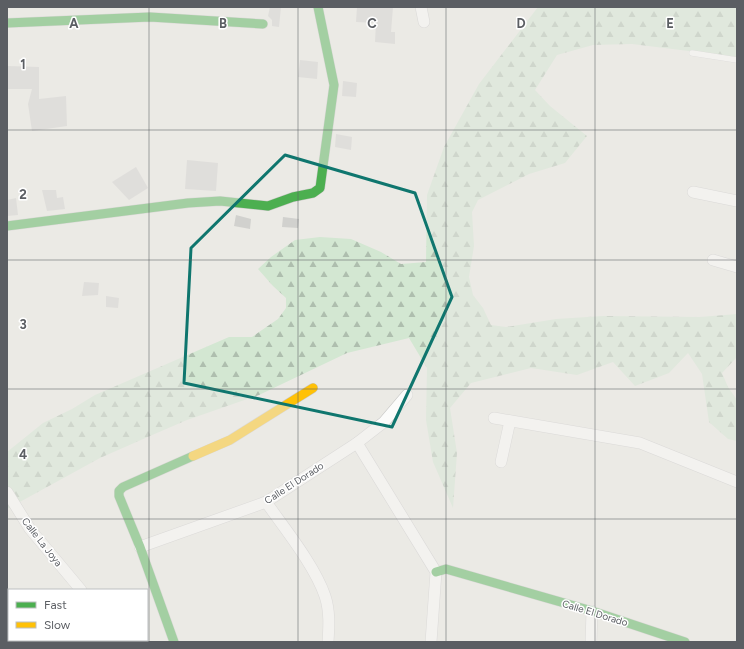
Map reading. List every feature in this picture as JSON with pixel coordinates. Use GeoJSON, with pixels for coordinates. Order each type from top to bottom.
{"type":"FeatureCollection","features":[{"type":"Feature","properties":{"kind":"street"},"geometry":{"type":"LineString","coordinates":[[7,226],[188,203],[220,201],[268,206],[293,197],[313,193],[320,188],[334,85],[318,7]]}},
{"type":"Feature","properties":{"kind":"street"},"geometry":{"type":"LineString","coordinates":[[421,7],[424,22]]}},
{"type":"Feature","properties":{"kind":"street"},"geometry":{"type":"LineString","coordinates":[[7,23],[150,18],[263,24]]}},
{"type":"Feature","properties":{"kind":"street"},"geometry":{"type":"LineString","coordinates":[[692,192],[737,201]]}},
{"type":"Feature","properties":{"kind":"street"},"geometry":{"type":"LineString","coordinates":[[714,260],[737,267]]}},
{"type":"Feature","properties":{"kind":"street"},"geometry":{"type":"LineString","coordinates":[[174,642],[140,548],[119,496],[119,491],[123,487],[230,440],[313,388]]}},
{"type":"Feature","properties":{"kind":"street","name":"Calle El Dorado"},"geometry":{"type":"LineString","coordinates":[[140,548],[266,502],[357,443],[384,422],[408,394]]}},
{"type":"Feature","properties":{"kind":"street"},"geometry":{"type":"LineString","coordinates":[[494,418],[640,443],[737,482]]}},
{"type":"Feature","properties":{"kind":"street"},"geometry":{"type":"LineString","coordinates":[[501,462],[510,421]]}},
{"type":"Feature","properties":{"kind":"street"},"geometry":{"type":"LineString","coordinates":[[357,443],[436,572],[431,642]]}},
{"type":"Feature","properties":{"kind":"street","name":"Calle La Joya"},"geometry":{"type":"LineString","coordinates":[[7,492],[30,529],[79,589]]}},
{"type":"Feature","properties":{"kind":"street"},"geometry":{"type":"LineString","coordinates":[[266,502],[313,570],[325,597],[329,622],[328,642]]}},
{"type":"Feature","properties":{"kind":"street","name":"Calle El Dorado"},"geometry":{"type":"LineString","coordinates":[[436,572],[446,569],[592,611],[685,642]]}},
{"type":"Feature","properties":{"kind":"street"},"geometry":{"type":"LineString","coordinates":[[591,642],[592,611]]}},
{"type":"Feature","properties":{"kind":"lane"},"geometry":{"type":"LineString","coordinates":[[692,53],[737,60]]}},
{"type":"Feature","properties":{"kind":"highlighted area"},"geometry":{"type":"Polygon","coordinates":[[[285,155],[415,193],[452,297],[392,427],[184,383],[191,248],[285,155]]]}},
{"type":"Feature","properties":{"kind":"green space"},"geometry":{"type":"Polygon","coordinates":[[[538,7],[737,7],[737,57],[632,44],[593,45],[557,55],[535,90],[550,106],[587,136],[565,163],[529,174],[478,200],[472,212],[474,246],[469,277],[473,295],[483,308],[491,325],[506,327],[556,319],[603,316],[700,317],[737,314],[737,357],[722,373],[728,387],[737,400],[737,441],[728,439],[709,422],[702,374],[688,353],[669,373],[635,386],[613,362],[577,375],[531,368],[471,383],[450,408],[457,453],[453,508],[433,462],[426,420],[427,368],[409,338],[347,353],[259,395],[187,420],[100,458],[7,509],[7,452],[43,423],[72,409],[95,395],[229,337],[252,337],[278,319],[286,308],[286,298],[258,269],[271,257],[295,240],[320,237],[351,239],[381,252],[401,264],[426,262],[427,195],[444,147],[479,84],[538,7]]]}},
{"type":"Feature","properties":{"kind":"building"},"geometry":{"type":"Polygon","coordinates":[[[270,7],[281,7],[279,27],[272,26],[272,20],[268,16],[270,7]]]}},
{"type":"Feature","properties":{"kind":"building"},"geometry":{"type":"Polygon","coordinates":[[[357,7],[393,7],[391,32],[395,32],[395,44],[375,42],[376,23],[356,22],[357,7]]]}},
{"type":"Feature","properties":{"kind":"building"},"geometry":{"type":"Polygon","coordinates":[[[300,60],[318,62],[317,79],[298,77],[300,60]]]}},
{"type":"Feature","properties":{"kind":"building"},"geometry":{"type":"Polygon","coordinates":[[[8,66],[39,67],[39,99],[66,96],[67,126],[32,131],[28,104],[32,89],[7,89],[8,66]]]}},
{"type":"Feature","properties":{"kind":"building"},"geometry":{"type":"Polygon","coordinates":[[[343,81],[357,83],[356,97],[342,96],[343,81]]]}},
{"type":"Feature","properties":{"kind":"building"},"geometry":{"type":"Polygon","coordinates":[[[336,134],[352,137],[351,150],[335,147],[336,134]]]}},
{"type":"Feature","properties":{"kind":"building"},"geometry":{"type":"Polygon","coordinates":[[[187,160],[218,163],[216,191],[185,189],[187,160]]]}},
{"type":"Feature","properties":{"kind":"building"},"geometry":{"type":"Polygon","coordinates":[[[136,167],[148,188],[129,200],[112,182],[136,167]]]}},
{"type":"Feature","properties":{"kind":"building"},"geometry":{"type":"Polygon","coordinates":[[[42,190],[56,190],[57,198],[63,197],[65,209],[47,211],[42,190]]]}},
{"type":"Feature","properties":{"kind":"building"},"geometry":{"type":"Polygon","coordinates":[[[16,198],[18,215],[7,216],[7,200],[16,198]]]}},
{"type":"Feature","properties":{"kind":"building"},"geometry":{"type":"Polygon","coordinates":[[[236,215],[251,219],[250,229],[234,226],[236,215]]]}},
{"type":"Feature","properties":{"kind":"building"},"geometry":{"type":"Polygon","coordinates":[[[283,217],[299,219],[298,228],[282,227],[283,217]]]}},
{"type":"Feature","properties":{"kind":"building"},"geometry":{"type":"Polygon","coordinates":[[[84,282],[99,283],[98,295],[82,296],[84,282]]]}},
{"type":"Feature","properties":{"kind":"building"},"geometry":{"type":"Polygon","coordinates":[[[106,296],[119,298],[118,308],[106,307],[106,296]]]}},
{"type":"Feature","properties":{"kind":"traffic: fast"},"geometry":{"type":"LineString","coordinates":[[7,226],[188,203],[220,201],[268,206],[293,197],[313,193],[320,188],[334,85],[318,7]]}},
{"type":"Feature","properties":{"kind":"traffic: fast"},"geometry":{"type":"LineString","coordinates":[[7,23],[150,17],[263,24]]}},
{"type":"Feature","properties":{"kind":"traffic: fast"},"geometry":{"type":"LineString","coordinates":[[174,642],[140,547],[119,496],[119,491],[123,487],[193,456]]}},
{"type":"Feature","properties":{"kind":"traffic: fast"},"geometry":{"type":"LineString","coordinates":[[436,572],[446,569],[592,611],[685,642]]}},
{"type":"Feature","properties":{"kind":"traffic: slow"},"geometry":{"type":"LineString","coordinates":[[193,456],[230,440],[313,388]]}}]}
